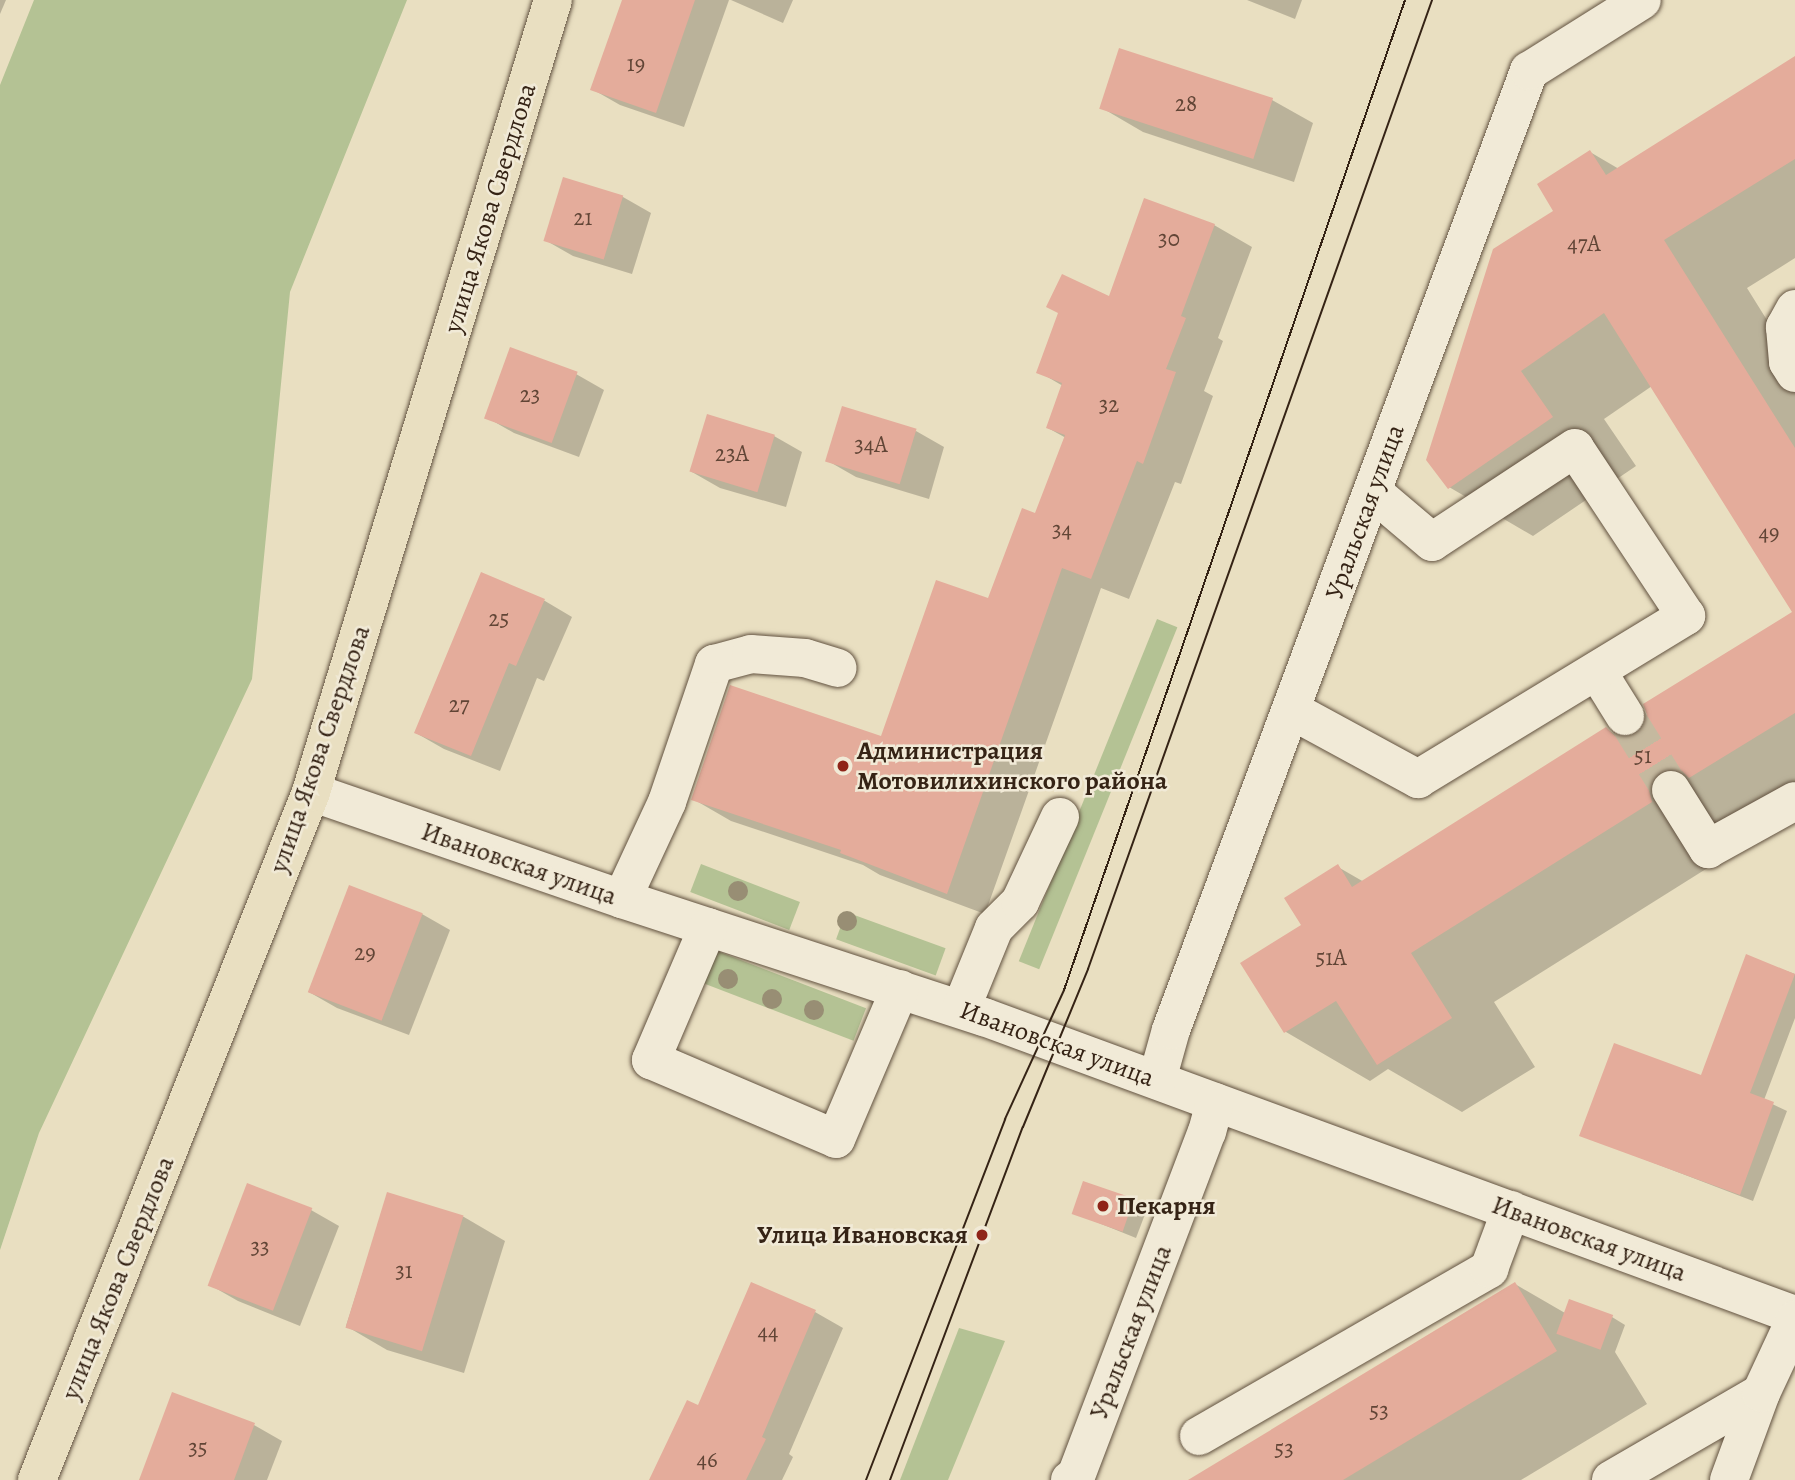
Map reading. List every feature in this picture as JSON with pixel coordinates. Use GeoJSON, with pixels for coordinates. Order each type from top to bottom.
{"type":"FeatureCollection","features":[{"type":"Feature","properties":{"kind":"main road","name":"улица Якова Свердлова"},"geometry":{"type":"LineString","coordinates":[[37,1480],[312,792],[553,0]]}},
{"type":"Feature","properties":{"kind":"street","name":"Уральская улица"},"geometry":{"type":"LineString","coordinates":[[1157,1080],[1171,1030],[1529,71],[1642,0]]}},
{"type":"Feature","properties":{"kind":"street"},"geometry":{"type":"LineString","coordinates":[[1795,309],[1785,327],[1788,362],[1795,373]]}},
{"type":"Feature","properties":{"kind":"street"},"geometry":{"type":"LineString","coordinates":[[1292,710],[1418,779],[1686,616],[1575,448],[1432,542],[1373,492]]}},
{"type":"Feature","properties":{"kind":"street"},"geometry":{"type":"LineString","coordinates":[[622,899],[667,802],[714,664],[751,654],[805,658],[838,668]]}},
{"type":"Feature","properties":{"kind":"street"},"geometry":{"type":"LineString","coordinates":[[1597,671],[1625,716]]}},
{"type":"Feature","properties":{"kind":"street"},"geometry":{"type":"LineString","coordinates":[[1671,790],[1708,849],[1795,800]]}},
{"type":"Feature","properties":{"kind":"street","name":"Ивановская улица"},"geometry":{"type":"LineString","coordinates":[[312,792],[622,899],[961,1009],[1795,1315]]}},
{"type":"Feature","properties":{"kind":"street"},"geometry":{"type":"LineString","coordinates":[[961,1009],[994,928],[1020,902],[1060,817]]}},
{"type":"Feature","properties":{"kind":"street"},"geometry":{"type":"LineString","coordinates":[[708,927],[651,1060],[836,1139],[900,989]]}},
{"type":"Feature","properties":{"kind":"street","name":"Уральская улица"},"geometry":{"type":"LineString","coordinates":[[1070,1480],[1076,1476],[1193,1171],[1215,1102]]}},
{"type":"Feature","properties":{"kind":"street"},"geometry":{"type":"LineString","coordinates":[[1199,1436],[1489,1269],[1511,1210]]}},
{"type":"Feature","properties":{"kind":"street"},"geometry":{"type":"LineString","coordinates":[[1729,1480],[1761,1393],[1795,1320]]}},
{"type":"Feature","properties":{"kind":"street"},"geometry":{"type":"LineString","coordinates":[[1611,1480],[1761,1393]]}},
{"type":"Feature","properties":{"kind":"green space"},"geometry":{"type":"Polygon","coordinates":[[[34,0],[407,0],[290,292],[252,679],[39,1133],[0,1250],[0,85],[34,0]]]}},
{"type":"Feature","properties":{"kind":"green space"},"geometry":{"type":"Polygon","coordinates":[[[1157,619],[1177,627],[1039,969],[1019,961],[1157,619]]]}},
{"type":"Feature","properties":{"kind":"green space"},"geometry":{"type":"Polygon","coordinates":[[[701,864],[800,902],[789,930],[690,892],[701,864]]]}},
{"type":"Feature","properties":{"kind":"green space"},"geometry":{"type":"Polygon","coordinates":[[[846,912],[946,948],[936,976],[836,939],[846,912]]]}},
{"type":"Feature","properties":{"kind":"green space"},"geometry":{"type":"Polygon","coordinates":[[[712,949],[866,1008],[853,1041],[699,982],[712,949]]]}},
{"type":"Feature","properties":{"kind":"green space"},"geometry":{"type":"Polygon","coordinates":[[[959,1328],[1005,1341],[948,1480],[900,1480],[959,1328]]]}},
{"type":"Feature","properties":{"kind":"building"},"geometry":{"type":"Polygon","coordinates":[[[622,0],[695,0],[656,113],[590,90],[622,0]]]}},
{"type":"Feature","properties":{"kind":"building"},"geometry":{"type":"Polygon","coordinates":[[[1119,48],[1273,98],[1253,159],[1099,109],[1119,48]]]}},
{"type":"Feature","properties":{"kind":"building"},"geometry":{"type":"Polygon","coordinates":[[[1795,56],[1795,159],[1664,240],[1795,448],[1795,713],[1689,778],[1682,771],[1671,768],[1659,772],[1651,780],[1649,790],[1652,802],[1411,953],[1452,1018],[1377,1065],[1336,1001],[1284,1033],[1240,963],[1301,925],[1284,898],[1338,864],[1352,887],[1606,727],[1615,736],[1625,738],[1636,735],[1645,726],[1647,715],[1643,704],[1792,612],[1604,313],[1521,371],[1553,417],[1448,489],[1426,460],[1493,249],[1553,211],[1537,184],[1590,150],[1606,175],[1795,56]]]}},
{"type":"Feature","properties":{"kind":"building"},"geometry":{"type":"Polygon","coordinates":[[[563,177],[623,195],[604,259],[543,241],[563,177]]]}},
{"type":"Feature","properties":{"kind":"building"},"geometry":{"type":"Polygon","coordinates":[[[1144,198],[1215,224],[1181,316],[1186,318],[1166,369],[1176,372],[1143,464],[1137,461],[1091,579],[1062,568],[947,894],[840,853],[841,850],[691,800],[730,685],[881,736],[936,580],[988,598],[1022,508],[1035,513],[1065,435],[1046,428],[1062,383],[1036,373],[1058,313],[1046,307],[1062,274],[1109,296],[1144,198]]]}},
{"type":"Feature","properties":{"kind":"building"},"geometry":{"type":"Polygon","coordinates":[[[510,347],[578,372],[552,443],[484,418],[510,347]]]}},
{"type":"Feature","properties":{"kind":"building"},"geometry":{"type":"Polygon","coordinates":[[[842,406],[917,429],[900,484],[825,461],[842,406]]]}},
{"type":"Feature","properties":{"kind":"building"},"geometry":{"type":"Polygon","coordinates":[[[707,414],[775,435],[757,492],[689,471],[707,414]]]}},
{"type":"Feature","properties":{"kind":"building"},"geometry":{"type":"Polygon","coordinates":[[[481,572],[545,599],[516,666],[509,663],[471,756],[414,733],[481,572]]]}},
{"type":"Feature","properties":{"kind":"building"},"geometry":{"type":"Polygon","coordinates":[[[349,885],[423,913],[382,1021],[308,992],[349,885]]]}},
{"type":"Feature","properties":{"kind":"building"},"geometry":{"type":"Polygon","coordinates":[[[1746,954],[1795,974],[1750,1093],[1774,1102],[1740,1195],[1579,1136],[1614,1043],[1701,1075],[1746,954]]]}},
{"type":"Feature","properties":{"kind":"building","name":"Пекарня"},"geometry":{"type":"Polygon","coordinates":[[[1083,1181],[1134,1199],[1123,1232],[1072,1214],[1083,1181]]]}},
{"type":"Feature","properties":{"kind":"building"},"geometry":{"type":"Polygon","coordinates":[[[247,1183],[312,1208],[273,1311],[208,1286],[247,1183]]]}},
{"type":"Feature","properties":{"kind":"building"},"geometry":{"type":"Polygon","coordinates":[[[387,1192],[464,1215],[422,1351],[345,1328],[387,1192]]]}},
{"type":"Feature","properties":{"kind":"building"},"geometry":{"type":"Polygon","coordinates":[[[751,1282],[816,1310],[762,1437],[766,1439],[746,1480],[649,1480],[687,1400],[698,1405],[751,1282]]]}},
{"type":"Feature","properties":{"kind":"building"},"geometry":{"type":"Polygon","coordinates":[[[1515,1282],[1557,1351],[1343,1480],[1188,1480],[1515,1282]]]}},
{"type":"Feature","properties":{"kind":"building"},"geometry":{"type":"Polygon","coordinates":[[[1569,1299],[1613,1315],[1601,1350],[1556,1334],[1569,1299]]]}},
{"type":"Feature","properties":{"kind":"building"},"geometry":{"type":"Polygon","coordinates":[[[172,1392],[255,1423],[234,1480],[139,1480],[172,1392]]]}},
{"type":"Feature","properties":{"kind":"tunnel"},"geometry":{"type":"LineString","coordinates":[[1625,716],[1671,790]]}},
{"type":"Feature","properties":{"kind":"tram line"},"geometry":{"type":"LineString","coordinates":[[866,1480],[1005,1119],[1064,990],[1405,0]]}},
{"type":"Feature","properties":{"kind":"tram line"},"geometry":{"type":"LineString","coordinates":[[890,1480],[1023,1127],[1088,969],[1432,0]]}},
{"type":"Feature","properties":{"kind":"place","name":"Администрация Мотовилихинского района"},"geometry":{"type":"Point","coordinates":[843,766]}},
{"type":"Feature","properties":{"kind":"place","name":"Пекарня"},"geometry":{"type":"Point","coordinates":[1103,1206]}},
{"type":"Feature","properties":{"kind":"place","name":"Улица Ивановская"},"geometry":{"type":"Point","coordinates":[982,1235]}}]}
